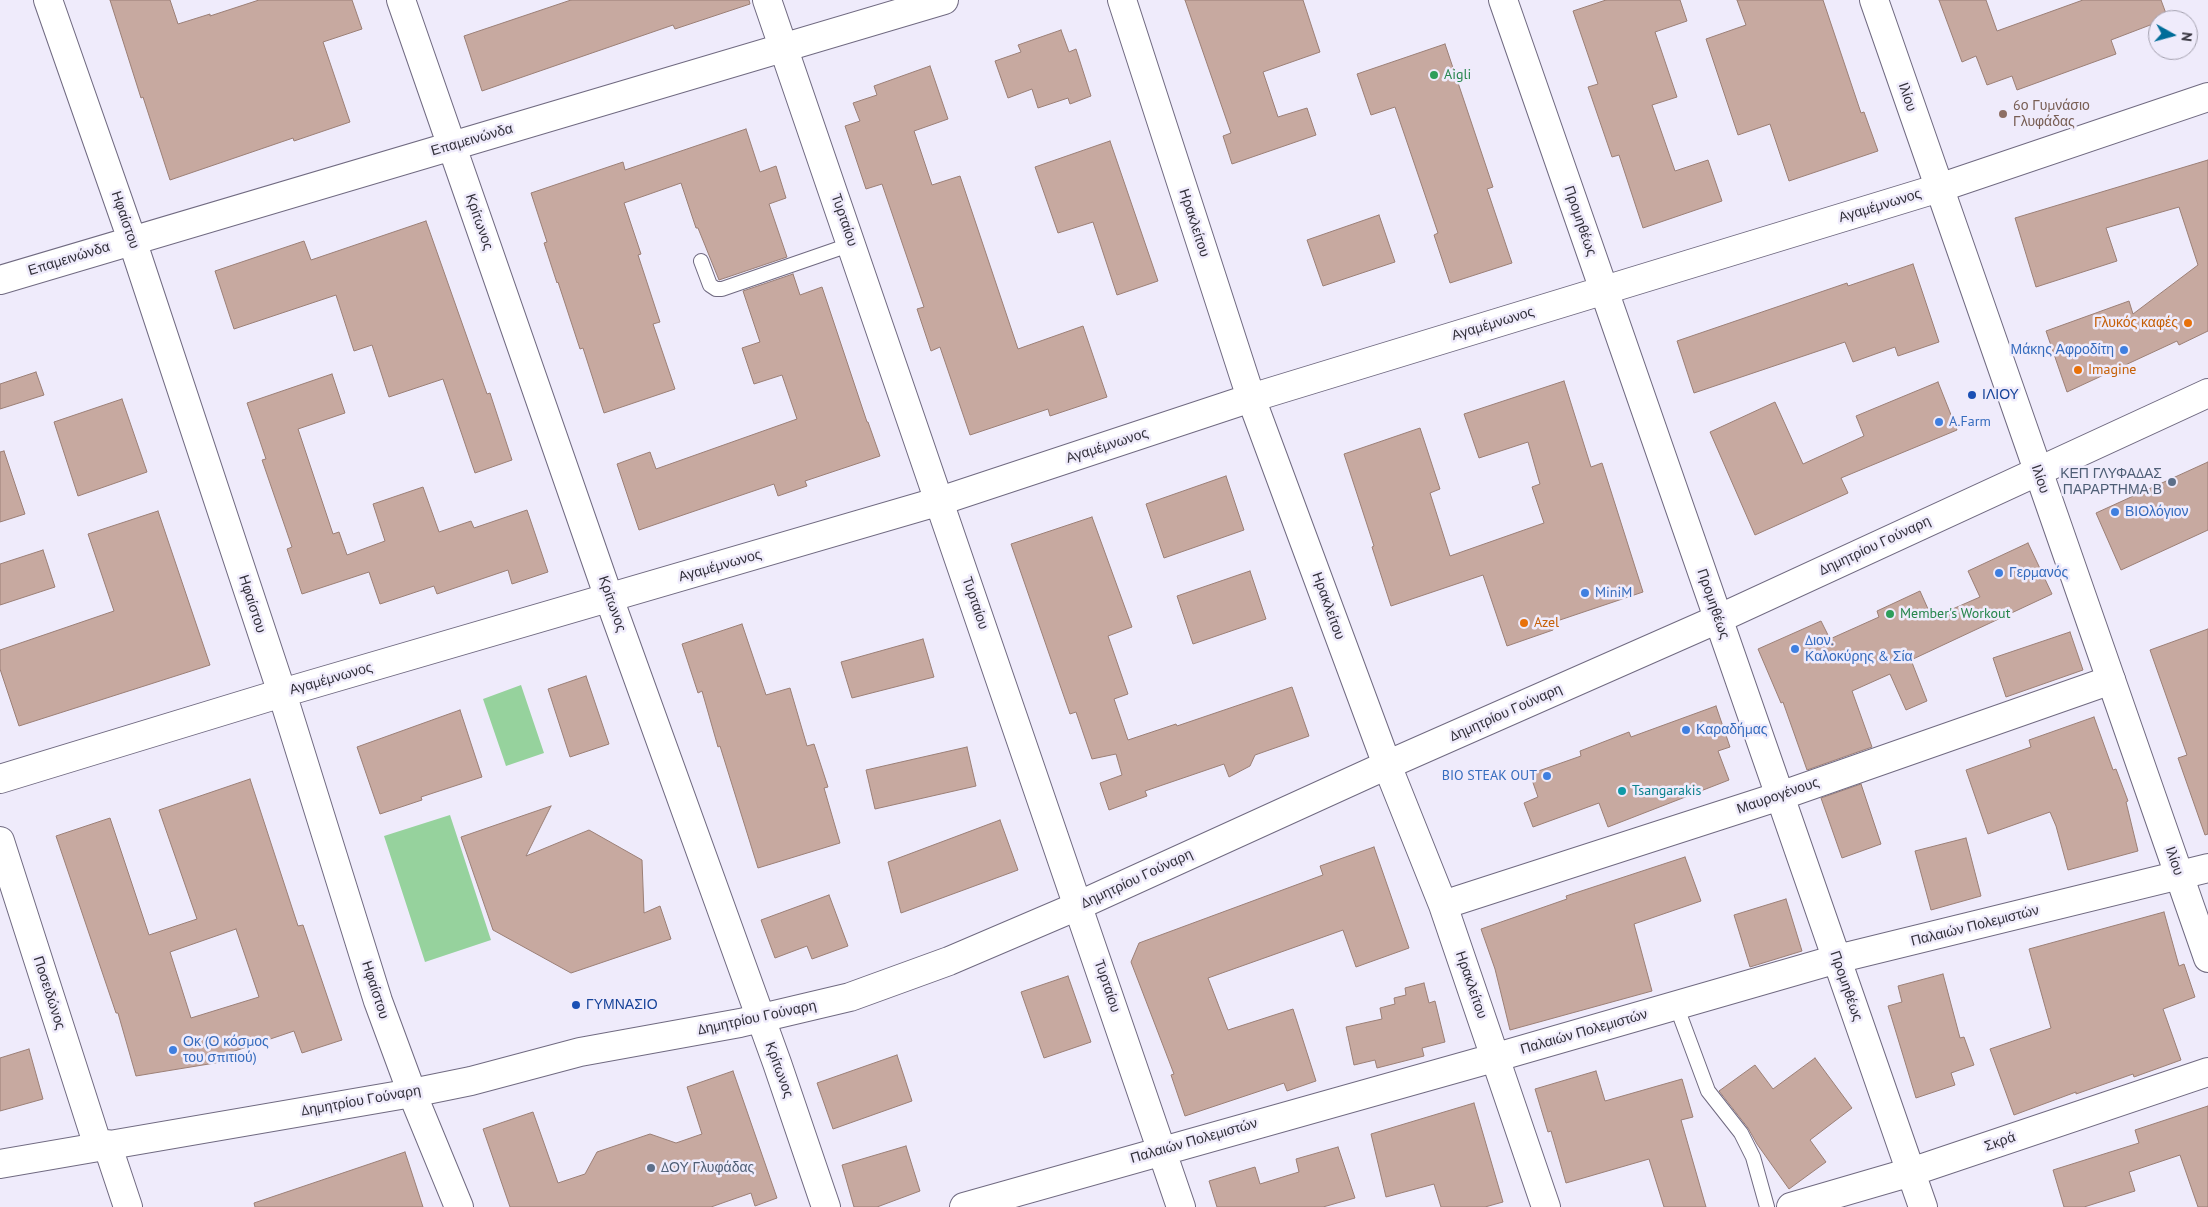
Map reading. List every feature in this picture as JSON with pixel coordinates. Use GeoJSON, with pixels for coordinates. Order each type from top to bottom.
{"type":"FeatureCollection","features":[{"type":"Feature","properties":{"kind":"street","name":"Ηφαίστου"},"geometry":{"type":"LineString","coordinates":[[48,0],[132,240],[282,693],[378,1001],[412,1093],[460,1207]]}},
{"type":"Feature","properties":{"kind":"street","name":"Κρίτωνος"},"geometry":{"type":"LineString","coordinates":[[401,0],[609,598],[826,1207]]}},
{"type":"Feature","properties":{"kind":"street","name":"Τυρταίου"},"geometry":{"type":"LineString","coordinates":[[767,0],[1181,1207]]}},
{"type":"Feature","properties":{"kind":"street","name":"Επαμεινώνδα"},"geometry":{"type":"LineString","coordinates":[[0,280],[944,0]]}},
{"type":"Feature","properties":{"kind":"street","name":"Ηρακλείτου"},"geometry":{"type":"LineString","coordinates":[[1122,0],[1251,398],[1387,765],[1443,905],[1497,1057],[1546,1207]]}},
{"type":"Feature","properties":{"kind":"street","name":"Προμηθέως"},"geometry":{"type":"LineString","coordinates":[[1503,0],[1923,1207]]}},
{"type":"Feature","properties":{"kind":"street","name":"Ιλίου"},"geometry":{"type":"LineString","coordinates":[[1874,0],[2208,958]]}},
{"type":"Feature","properties":{"kind":"street","name":"Αγαμέμνωνος"},"geometry":{"type":"LineString","coordinates":[[0,779],[282,693],[940,502],[1251,398],[1939,188],[2208,96]]}},
{"type":"Feature","properties":{"kind":"street","name":"Δημητρίου Γούναρη"},"geometry":{"type":"LineString","coordinates":[[0,1164],[412,1093],[471,1081],[580,1052],[760,1018],[850,997],[949,961],[1079,905],[1387,765],[1718,619],[2208,393]]}},
{"type":"Feature","properties":{"kind":"street","name":"Μαυρογένους"},"geometry":{"type":"LineString","coordinates":[[1443,905],[1780,796],[2111,680]]}},
{"type":"Feature","properties":{"kind":"street","name":"Ποσειδώνος"},"geometry":{"type":"LineString","coordinates":[[0,841],[103,1145],[128,1207]]}},
{"type":"Feature","properties":{"kind":"street","name":"Παλαιών Πολεμιστών"},"geometry":{"type":"LineString","coordinates":[[964,1207],[1837,959],[2208,868]]}},
{"type":"Feature","properties":{"kind":"street","name":"Σκρά"},"geometry":{"type":"LineString","coordinates":[[1791,1207],[1911,1172],[2208,1072]]}},
{"type":"Feature","properties":{"kind":"lane"},"geometry":{"type":"LineString","coordinates":[[701,261],[710,285],[722,289],[852,244]]}},
{"type":"Feature","properties":{"kind":"lane"},"geometry":{"type":"LineString","coordinates":[[1676,1005],[1708,1090],[1741,1133],[1753,1157],[1767,1207]]}},
{"type":"Feature","properties":{"kind":"green space"},"geometry":{"type":"Polygon","coordinates":[[[521,685],[544,753],[506,766],[483,699],[521,685]]]}},
{"type":"Feature","properties":{"kind":"green space"},"geometry":{"type":"Polygon","coordinates":[[[450,815],[491,940],[425,962],[384,836],[450,815]]]}},
{"type":"Feature","properties":{"kind":"building"},"geometry":{"type":"Polygon","coordinates":[[[110,0],[170,0],[178,24],[259,0],[352,0],[362,29],[323,42],[350,122],[294,141],[293,138],[170,180],[143,97],[141,98],[110,0]]]}},
{"type":"Feature","properties":{"kind":"building"},"geometry":{"type":"Polygon","coordinates":[[[571,0],[749,0],[750,4],[675,29],[673,25],[482,91],[464,36],[571,0]]]}},
{"type":"Feature","properties":{"kind":"building"},"geometry":{"type":"Polygon","coordinates":[[[1185,0],[1303,0],[1320,52],[1263,72],[1278,117],[1307,108],[1316,135],[1232,164],[1223,136],[1231,133],[1185,0]]]}},
{"type":"Feature","properties":{"kind":"building"},"geometry":{"type":"Polygon","coordinates":[[[1606,0],[1680,0],[1687,21],[1655,32],[1677,97],[1652,105],[1675,171],[1708,160],[1722,201],[1643,228],[1619,155],[1612,157],[1588,87],[1598,84],[1573,11],[1606,0]]]}},
{"type":"Feature","properties":{"kind":"building"},"geometry":{"type":"Polygon","coordinates":[[[1737,0],[1823,0],[1861,113],[1864,112],[1878,151],[1789,181],[1770,124],[1738,135],[1706,39],[1746,25],[1737,0]]]}},
{"type":"Feature","properties":{"kind":"building"},"geometry":{"type":"Polygon","coordinates":[[[1939,0],[1986,0],[1997,31],[2083,0],[2161,0],[2165,10],[2148,10],[2148,26],[2111,40],[2116,54],[2017,90],[2012,76],[1987,85],[1976,56],[1962,62],[1939,0]]]}},
{"type":"Feature","properties":{"kind":"building"},"geometry":{"type":"Polygon","coordinates":[[[1061,30],[1069,52],[1076,49],[1091,96],[1070,104],[1068,98],[1038,108],[1032,89],[1008,98],[995,61],[1021,52],[1018,45],[1061,30]]]}},
{"type":"Feature","properties":{"kind":"building"},"geometry":{"type":"Polygon","coordinates":[[[1445,44],[1493,187],[1487,189],[1512,263],[1450,283],[1434,235],[1438,233],[1395,107],[1371,115],[1357,74],[1445,44]]]}},
{"type":"Feature","properties":{"kind":"building"},"geometry":{"type":"Polygon","coordinates":[[[930,66],[948,119],[914,131],[932,185],[960,176],[1018,349],[1083,326],[1107,397],[1050,416],[1048,409],[970,435],[940,347],[931,351],[917,309],[924,307],[882,184],[866,189],[845,126],[860,121],[853,103],[877,95],[874,86],[930,66]]]}},
{"type":"Feature","properties":{"kind":"building"},"geometry":{"type":"Polygon","coordinates":[[[746,129],[760,172],[776,166],[786,198],[769,204],[787,257],[719,280],[698,228],[696,228],[681,183],[624,203],[641,254],[638,255],[660,322],[653,324],[675,389],[604,413],[583,348],[580,349],[557,283],[544,243],[547,242],[531,193],[623,162],[625,170],[746,129]]]}},
{"type":"Feature","properties":{"kind":"building"},"geometry":{"type":"Polygon","coordinates":[[[1110,141],[1158,281],[1117,295],[1093,222],[1058,233],[1035,167],[1110,141]]]}},
{"type":"Feature","properties":{"kind":"building"},"geometry":{"type":"Polygon","coordinates":[[[2208,160],[2208,331],[2179,345],[2177,341],[2067,392],[2046,331],[2129,301],[2133,314],[2198,265],[2179,207],[2106,228],[2117,261],[2036,287],[2015,218],[2208,160]]]}},
{"type":"Feature","properties":{"kind":"building"},"geometry":{"type":"Polygon","coordinates":[[[1379,215],[1395,262],[1323,286],[1307,240],[1379,215]]]}},
{"type":"Feature","properties":{"kind":"building"},"geometry":{"type":"Polygon","coordinates":[[[426,221],[487,394],[490,393],[512,460],[475,473],[443,379],[389,397],[372,345],[354,351],[336,295],[234,329],[215,271],[304,241],[311,260],[426,221]]]}},
{"type":"Feature","properties":{"kind":"building"},"geometry":{"type":"Polygon","coordinates":[[[1913,264],[1939,342],[1898,356],[1895,347],[1853,362],[1845,342],[1694,393],[1677,341],[1847,283],[1848,286],[1913,264]]]}},
{"type":"Feature","properties":{"kind":"building"},"geometry":{"type":"Polygon","coordinates":[[[793,274],[800,295],[822,287],[880,456],[805,481],[807,486],[778,496],[774,484],[639,530],[617,464],[650,452],[656,469],[797,419],[782,375],[754,384],[742,348],[760,342],[743,291],[793,274]]]}},
{"type":"Feature","properties":{"kind":"building"},"geometry":{"type":"Polygon","coordinates":[[[36,372],[44,395],[0,409],[0,384],[36,372]]]}},
{"type":"Feature","properties":{"kind":"building"},"geometry":{"type":"Polygon","coordinates":[[[332,374],[345,413],[298,429],[333,534],[339,532],[347,555],[385,541],[373,504],[423,487],[439,532],[471,521],[474,528],[527,510],[548,572],[512,584],[508,570],[437,594],[434,586],[380,604],[369,572],[302,594],[287,549],[292,547],[262,460],[266,459],[247,403],[332,374]]]}},
{"type":"Feature","properties":{"kind":"building"},"geometry":{"type":"Polygon","coordinates":[[[1564,381],[1591,467],[1602,463],[1643,592],[1551,623],[1553,630],[1507,646],[1483,575],[1391,606],[1344,454],[1420,428],[1440,489],[1430,493],[1450,556],[1544,523],[1532,487],[1540,484],[1528,442],[1479,458],[1464,414],[1564,381]]]}},
{"type":"Feature","properties":{"kind":"building"},"geometry":{"type":"Polygon","coordinates":[[[1938,382],[1957,430],[1841,478],[1848,493],[1755,535],[1710,432],[1775,402],[1803,464],[1864,436],[1856,416],[1938,382]]]}},
{"type":"Feature","properties":{"kind":"building"},"geometry":{"type":"Polygon","coordinates":[[[122,399],[147,472],[78,496],[54,422],[122,399]]]}},
{"type":"Feature","properties":{"kind":"building"},"geometry":{"type":"Polygon","coordinates":[[[4,451],[25,514],[0,522],[0,452],[4,451]]]}},
{"type":"Feature","properties":{"kind":"building"},"geometry":{"type":"Polygon","coordinates":[[[2208,462],[2208,530],[2121,570],[2096,513],[2208,462]]]}},
{"type":"Feature","properties":{"kind":"building"},"geometry":{"type":"Polygon","coordinates":[[[1226,476],[1244,530],[1164,558],[1146,504],[1226,476]]]}},
{"type":"Feature","properties":{"kind":"building"},"geometry":{"type":"Polygon","coordinates":[[[158,511],[210,665],[19,726],[0,669],[0,650],[114,611],[88,534],[158,511]]]}},
{"type":"Feature","properties":{"kind":"building"},"geometry":{"type":"Polygon","coordinates":[[[1092,517],[1132,627],[1108,636],[1128,694],[1114,699],[1128,740],[1176,724],[1177,726],[1292,687],[1309,736],[1255,755],[1250,766],[1229,777],[1224,764],[1145,791],[1147,796],[1109,810],[1100,783],[1122,775],[1116,754],[1092,759],[1076,712],[1070,714],[1011,544],[1092,517]]]}},
{"type":"Feature","properties":{"kind":"building"},"geometry":{"type":"Polygon","coordinates":[[[2028,543],[2052,594],[1911,660],[1927,701],[1906,710],[1890,674],[1852,691],[1872,747],[1807,770],[1783,702],[1781,703],[1758,649],[1821,621],[1830,639],[1879,617],[1877,611],[1920,591],[1932,618],[1980,597],[1968,571],[2028,543]]]}},
{"type":"Feature","properties":{"kind":"building"},"geometry":{"type":"Polygon","coordinates":[[[43,550],[55,587],[0,605],[0,564],[43,550]]]}},
{"type":"Feature","properties":{"kind":"building"},"geometry":{"type":"Polygon","coordinates":[[[1250,571],[1266,619],[1193,644],[1177,596],[1250,571]]]}},
{"type":"Feature","properties":{"kind":"building"},"geometry":{"type":"Polygon","coordinates":[[[742,624],[766,695],[790,688],[807,746],[814,744],[828,787],[824,788],[840,843],[758,868],[720,746],[718,747],[702,691],[698,693],[682,644],[742,624]]]}},
{"type":"Feature","properties":{"kind":"building"},"geometry":{"type":"Polygon","coordinates":[[[2208,629],[2208,834],[2205,835],[2178,758],[2187,755],[2150,650],[2208,629]]]}},
{"type":"Feature","properties":{"kind":"building"},"geometry":{"type":"Polygon","coordinates":[[[2070,632],[2083,670],[2006,697],[1993,658],[2070,632]]]}},
{"type":"Feature","properties":{"kind":"building"},"geometry":{"type":"Polygon","coordinates":[[[923,639],[934,677],[852,698],[841,662],[923,639]]]}},
{"type":"Feature","properties":{"kind":"building"},"geometry":{"type":"Polygon","coordinates":[[[586,676],[609,744],[570,757],[548,689],[586,676]]]}},
{"type":"Feature","properties":{"kind":"building"},"geometry":{"type":"Polygon","coordinates":[[[1716,706],[1730,747],[1718,751],[1729,780],[1608,827],[1599,803],[1533,827],[1524,803],[1538,797],[1530,774],[1581,756],[1580,751],[1629,732],[1631,737],[1716,706]]]}},
{"type":"Feature","properties":{"kind":"building"},"geometry":{"type":"Polygon","coordinates":[[[460,710],[482,777],[421,797],[422,800],[380,814],[357,747],[460,710]]]}},
{"type":"Feature","properties":{"kind":"building"},"geometry":{"type":"Polygon","coordinates":[[[2094,717],[2113,770],[2116,769],[2128,801],[2126,802],[2138,851],[2068,870],[2056,826],[2050,812],[1988,834],[1966,770],[2031,747],[2029,740],[2094,717]]]}},
{"type":"Feature","properties":{"kind":"building"},"geometry":{"type":"Polygon","coordinates":[[[967,747],[976,786],[875,809],[866,770],[967,747]]]}},
{"type":"Feature","properties":{"kind":"building"},"geometry":{"type":"Polygon","coordinates":[[[250,779],[298,926],[303,925],[342,1040],[302,1053],[294,1031],[220,1056],[221,1062],[136,1076],[118,1013],[116,1013],[56,836],[110,818],[149,935],[197,919],[159,810],[250,779]],[[236,929],[170,952],[191,1018],[259,997],[236,929]]]}},
{"type":"Feature","properties":{"kind":"building"},"geometry":{"type":"Polygon","coordinates":[[[1861,784],[1881,844],[1842,858],[1821,798],[1861,784]]]}},
{"type":"Feature","properties":{"kind":"building"},"geometry":{"type":"Polygon","coordinates":[[[551,806],[526,856],[589,830],[642,860],[644,913],[660,906],[671,939],[571,973],[493,930],[461,837],[551,806]]]}},
{"type":"Feature","properties":{"kind":"building"},"geometry":{"type":"Polygon","coordinates":[[[1000,820],[1018,870],[901,913],[888,862],[1000,820]]]}},
{"type":"Feature","properties":{"kind":"building"},"geometry":{"type":"Polygon","coordinates":[[[1966,838],[1981,896],[1931,910],[1915,851],[1966,838]]]}},
{"type":"Feature","properties":{"kind":"building"},"geometry":{"type":"Polygon","coordinates":[[[1374,847],[1409,948],[1356,967],[1343,930],[1208,978],[1228,1030],[1293,1009],[1316,1081],[1287,1091],[1284,1083],[1185,1116],[1171,1075],[1174,1074],[1131,962],[1139,943],[1323,875],[1320,866],[1374,847]]]}},
{"type":"Feature","properties":{"kind":"building"},"geometry":{"type":"Polygon","coordinates":[[[1685,857],[1701,901],[1634,924],[1652,991],[1510,1030],[1495,969],[1481,929],[1567,899],[1566,896],[1685,857]]]}},
{"type":"Feature","properties":{"kind":"building"},"geometry":{"type":"Polygon","coordinates":[[[829,895],[848,946],[812,959],[807,946],[775,958],[761,920],[829,895]]]}},
{"type":"Feature","properties":{"kind":"building"},"geometry":{"type":"Polygon","coordinates":[[[1786,899],[1802,951],[1750,967],[1734,915],[1786,899]]]}},
{"type":"Feature","properties":{"kind":"building"},"geometry":{"type":"Polygon","coordinates":[[[2164,912],[2179,966],[2184,964],[2195,997],[2163,1009],[2181,1060],[2134,1077],[2133,1074],[2076,1094],[2076,1092],[2014,1115],[1990,1049],[2051,1028],[2029,949],[2164,912]]]}},
{"type":"Feature","properties":{"kind":"building"},"geometry":{"type":"Polygon","coordinates":[[[1943,974],[1960,1038],[1964,1037],[1974,1065],[1951,1073],[1955,1085],[1916,1098],[1888,1006],[1902,1002],[1898,986],[1943,974]]]}},
{"type":"Feature","properties":{"kind":"building"},"geometry":{"type":"Polygon","coordinates":[[[1068,976],[1091,1042],[1044,1058],[1021,992],[1068,976]]]}},
{"type":"Feature","properties":{"kind":"building"},"geometry":{"type":"Polygon","coordinates":[[[1424,983],[1429,1003],[1435,1001],[1445,1042],[1422,1048],[1424,1056],[1377,1068],[1375,1060],[1354,1065],[1346,1027],[1382,1019],[1380,1008],[1395,1004],[1394,998],[1406,995],[1405,988],[1424,983]]]}},
{"type":"Feature","properties":{"kind":"building"},"geometry":{"type":"Polygon","coordinates":[[[29,1049],[43,1099],[0,1111],[0,1058],[29,1049]]]}},
{"type":"Feature","properties":{"kind":"building"},"geometry":{"type":"Polygon","coordinates":[[[897,1055],[912,1101],[833,1129],[817,1083],[897,1055]]]}},
{"type":"Feature","properties":{"kind":"building"},"geometry":{"type":"Polygon","coordinates":[[[1815,1058],[1852,1108],[1810,1140],[1826,1162],[1789,1189],[1748,1128],[1719,1091],[1755,1065],[1773,1089],[1815,1058]]]}},
{"type":"Feature","properties":{"kind":"building"},"geometry":{"type":"Polygon","coordinates":[[[733,1071],[777,1198],[755,1206],[751,1193],[711,1207],[510,1207],[483,1129],[533,1112],[558,1183],[585,1174],[597,1152],[650,1134],[676,1143],[702,1134],[687,1087],[733,1071]]]}},
{"type":"Feature","properties":{"kind":"building"},"geometry":{"type":"Polygon","coordinates":[[[1596,1071],[1605,1101],[1682,1079],[1693,1117],[1681,1120],[1706,1207],[1664,1207],[1649,1159],[1566,1183],[1551,1131],[1548,1132],[1535,1089],[1596,1071]]]}},
{"type":"Feature","properties":{"kind":"building"},"geometry":{"type":"Polygon","coordinates":[[[1474,1103],[1503,1202],[1485,1207],[1441,1207],[1434,1184],[1386,1197],[1371,1134],[1474,1103]]]}},
{"type":"Feature","properties":{"kind":"building"},"geometry":{"type":"Polygon","coordinates":[[[2208,1106],[2208,1207],[2198,1207],[2180,1155],[2129,1172],[2135,1191],[2084,1207],[2064,1207],[2053,1170],[2139,1143],[2135,1130],[2208,1106]]]}},
{"type":"Feature","properties":{"kind":"building"},"geometry":{"type":"Polygon","coordinates":[[[906,1146],[920,1191],[877,1207],[854,1207],[842,1165],[906,1146]]]}},
{"type":"Feature","properties":{"kind":"building"},"geometry":{"type":"Polygon","coordinates":[[[1338,1147],[1355,1198],[1323,1207],[1217,1207],[1209,1181],[1255,1167],[1260,1184],[1299,1172],[1296,1159],[1338,1147]]]}},
{"type":"Feature","properties":{"kind":"building"},"geometry":{"type":"Polygon","coordinates":[[[405,1152],[423,1207],[255,1207],[254,1203],[405,1152]]]}},
{"type":"Feature","properties":{"kind":"place","name":"Aigli"},"geometry":{"type":"Point","coordinates":[1434,75]}},
{"type":"Feature","properties":{"kind":"place","name":"6ο Γυμνάσιο Γλυφάδας"},"geometry":{"type":"Point","coordinates":[2003,114]}},
{"type":"Feature","properties":{"kind":"place","name":"Γλυκός καφές"},"geometry":{"type":"Point","coordinates":[2188,323]}},
{"type":"Feature","properties":{"kind":"place","name":"Μάκης Αφροδίτη"},"geometry":{"type":"Point","coordinates":[2124,350]}},
{"type":"Feature","properties":{"kind":"place","name":"Imagine"},"geometry":{"type":"Point","coordinates":[2078,370]}},
{"type":"Feature","properties":{"kind":"place","name":"ΙΛΙΟΥ"},"geometry":{"type":"Point","coordinates":[1972,395]}},
{"type":"Feature","properties":{"kind":"place","name":"A.Farm"},"geometry":{"type":"Point","coordinates":[1939,422]}},
{"type":"Feature","properties":{"kind":"place","name":"ΚΕΠ ΓΛΥΦΑΔΑΣ ΠΑΡΑΡΤΗΜΑ Β"},"geometry":{"type":"Point","coordinates":[2172,482]}},
{"type":"Feature","properties":{"kind":"place","name":"ΒΙΟλόγιον"},"geometry":{"type":"Point","coordinates":[2115,512]}},
{"type":"Feature","properties":{"kind":"place","name":"Γερμανός"},"geometry":{"type":"Point","coordinates":[1999,573]}},
{"type":"Feature","properties":{"kind":"place","name":"MiniM"},"geometry":{"type":"Point","coordinates":[1585,593]}},
{"type":"Feature","properties":{"kind":"place","name":"Member's Workout"},"geometry":{"type":"Point","coordinates":[1890,614]}},
{"type":"Feature","properties":{"kind":"place","name":"Azel"},"geometry":{"type":"Point","coordinates":[1524,623]}},
{"type":"Feature","properties":{"kind":"place","name":"Διον. Καλοκύρης & Σία"},"geometry":{"type":"Point","coordinates":[1795,649]}},
{"type":"Feature","properties":{"kind":"place","name":"Καραδήμας"},"geometry":{"type":"Point","coordinates":[1686,730]}},
{"type":"Feature","properties":{"kind":"place","name":"BIO STEAK OUT"},"geometry":{"type":"Point","coordinates":[1547,776]}},
{"type":"Feature","properties":{"kind":"place","name":"Tsangarakis"},"geometry":{"type":"Point","coordinates":[1622,791]}},
{"type":"Feature","properties":{"kind":"place","name":"ΓΥΜΝΑΣΙΟ"},"geometry":{"type":"Point","coordinates":[576,1005]}},
{"type":"Feature","properties":{"kind":"place","name":"Οκ (Ο κόσμος του σπιτιού)"},"geometry":{"type":"Point","coordinates":[173,1050]}},
{"type":"Feature","properties":{"kind":"place","name":"ΔΟΥ Γλυφάδας"},"geometry":{"type":"Point","coordinates":[651,1168]}}]}
